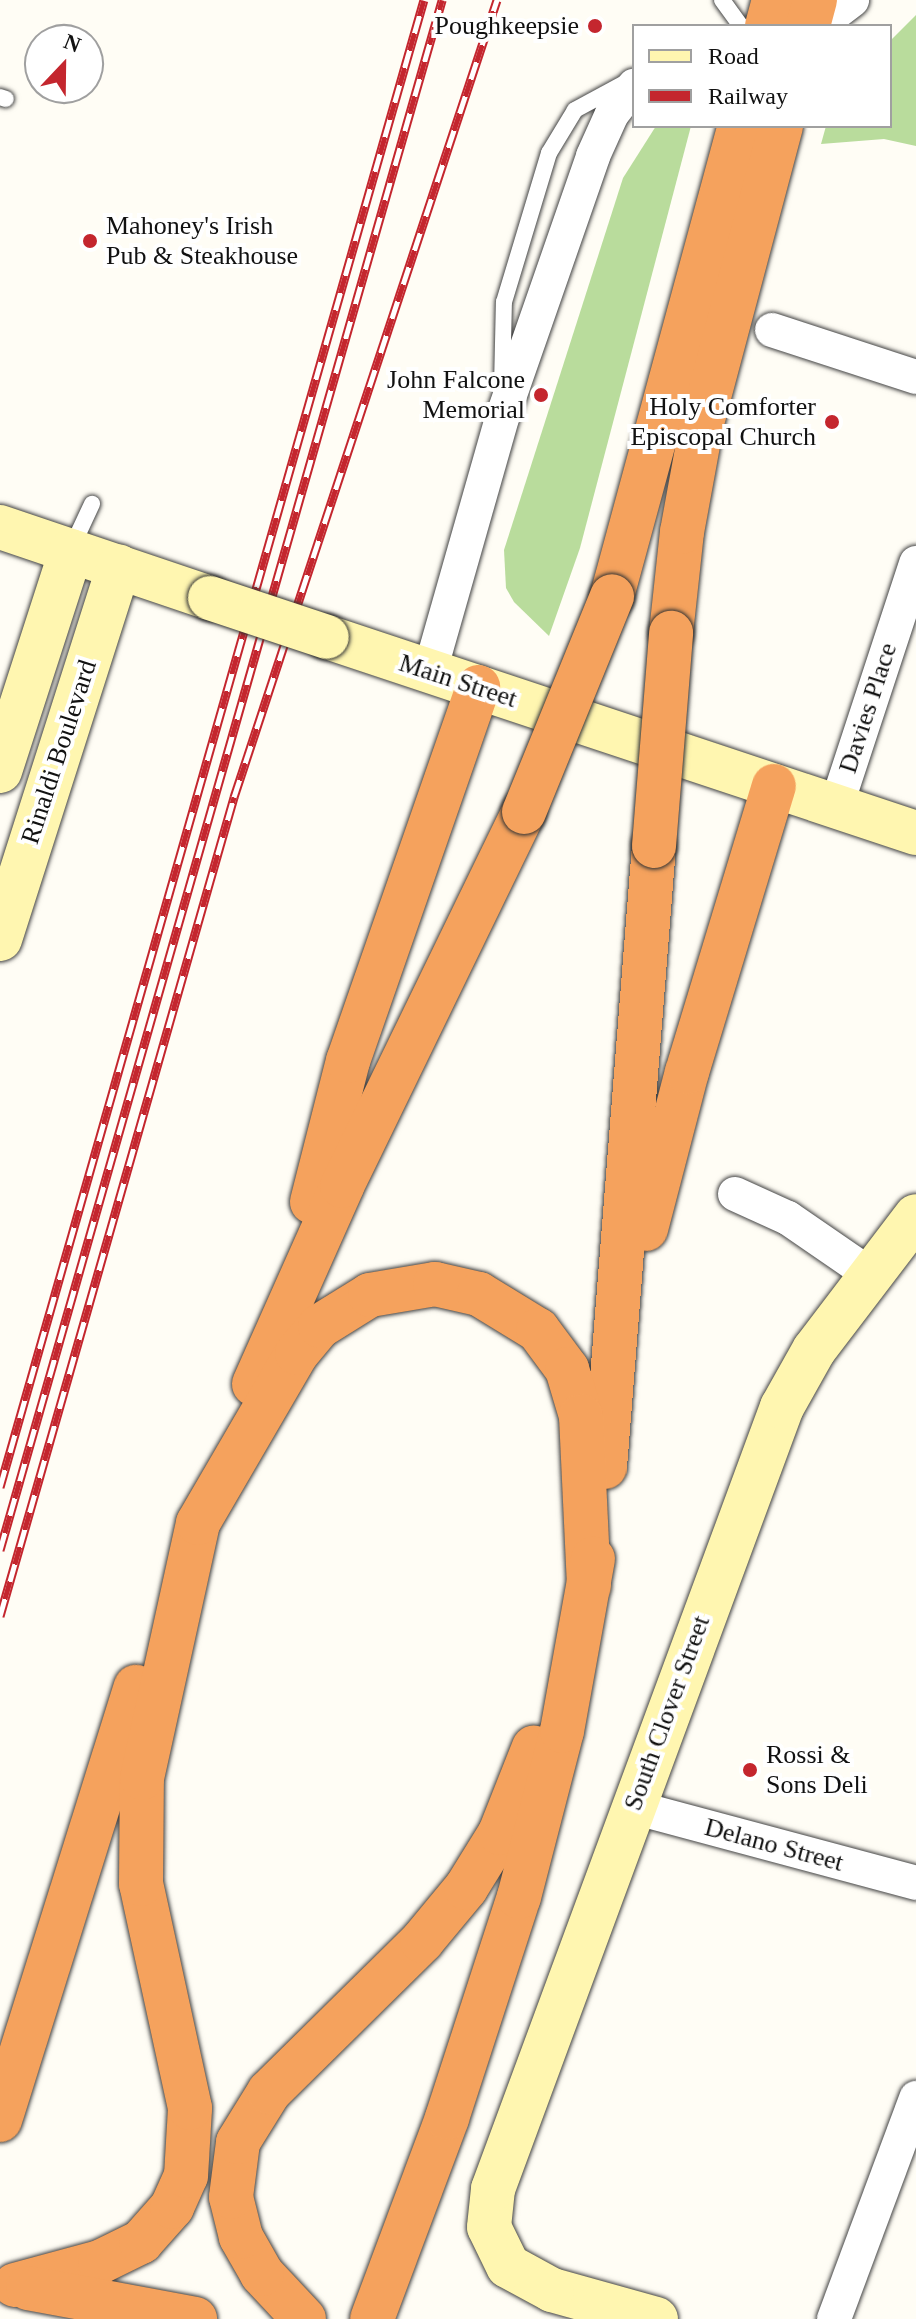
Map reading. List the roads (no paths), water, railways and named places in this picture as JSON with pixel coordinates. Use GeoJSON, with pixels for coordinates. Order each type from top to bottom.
{"type":"FeatureCollection","features":[{"type":"Feature","properties":{"kind":"highway"},"geometry":{"type":"LineString","coordinates":[[768,24],[774,0]]}},
{"type":"Feature","properties":{"kind":"highway"},"geometry":{"type":"LineString","coordinates":[[809,24],[815,0]]}},
{"type":"Feature","properties":{"kind":"highway"},"geometry":{"type":"LineString","coordinates":[[0,2120],[110,1762],[198,1523],[271,1344],[524,812],[612,596],[757,140]]}},
{"type":"Feature","properties":{"kind":"highway"},"geometry":{"type":"LineString","coordinates":[[372,2319],[466,2065],[519,1897],[562,1731],[586,1603],[612,1392],[671,633],[696,451],[757,140]]}},
{"type":"Feature","properties":{"kind":"highway"},"geometry":{"type":"LineString","coordinates":[[271,1344],[348,1061],[478,687]]}},
{"type":"Feature","properties":{"kind":"highway"},"geometry":{"type":"LineString","coordinates":[[612,1392],[663,1158],[774,786]]}},
{"type":"Feature","properties":{"kind":"highway"},"geometry":{"type":"LineString","coordinates":[[8,2284],[84,2267],[141,2242],[172,2207],[190,2159],[190,2108],[148,1925],[139,1829],[146,1752],[198,1523],[297,1353],[320,1326],[351,1303],[391,1288],[457,1287],[521,1315],[567,1369],[581,1416],[586,1603],[509,1811],[479,1870],[422,1941],[269,2092],[238,2142],[231,2197],[241,2237],[262,2274],[304,2319]]}},
{"type":"Feature","properties":{"kind":"highway"},"geometry":{"type":"LineString","coordinates":[[8,2284],[52,2319]]}},
{"type":"Feature","properties":{"kind":"highway"},"geometry":{"type":"LineString","coordinates":[[8,2284],[195,2319]]}},
{"type":"Feature","properties":{"kind":"street"},"geometry":{"type":"LineString","coordinates":[[821,24],[852,0]]}},
{"type":"Feature","properties":{"kind":"street"},"geometry":{"type":"LineString","coordinates":[[430,671],[502,418],[598,145],[612,114],[632,89]]}},
{"type":"Feature","properties":{"kind":"street"},"geometry":{"type":"LineString","coordinates":[[772,330],[916,377]]}},
{"type":"Feature","properties":{"kind":"street","name":"Main Street"},"geometry":{"type":"LineString","coordinates":[[0,527],[916,833]]}},
{"type":"Feature","properties":{"kind":"street","name":"Rinaldi Boulevard"},"geometry":{"type":"LineString","coordinates":[[0,771],[71,551]]}},
{"type":"Feature","properties":{"kind":"street","name":"Davies Place"},"geometry":{"type":"LineString","coordinates":[[836,807],[916,563]]}},
{"type":"Feature","properties":{"kind":"street","name":"Rinaldi Boulevard"},"geometry":{"type":"LineString","coordinates":[[0,939],[119,567]]}},
{"type":"Feature","properties":{"kind":"street"},"geometry":{"type":"LineString","coordinates":[[735,1194],[788,1218],[871,1275]]}},
{"type":"Feature","properties":{"kind":"street","name":"South Clover Street"},"geometry":{"type":"LineString","coordinates":[[656,2319],[535,2284],[508,2266],[493,2241],[488,2215],[493,2189],[782,1407],[814,1350],[916,1216]]}},
{"type":"Feature","properties":{"kind":"street","name":"Delano Street"},"geometry":{"type":"LineString","coordinates":[[633,1807],[916,1883]]}},
{"type":"Feature","properties":{"kind":"street"},"geometry":{"type":"LineString","coordinates":[[834,2319],[916,2098]]}},
{"type":"Feature","properties":{"kind":"lane"},"geometry":{"type":"LineString","coordinates":[[722,0],[740,24]]}},
{"type":"Feature","properties":{"kind":"lane"},"geometry":{"type":"LineString","coordinates":[[780,24],[794,0]]}},
{"type":"Feature","properties":{"kind":"lane"},"geometry":{"type":"LineString","coordinates":[[502,418],[504,302],[549,153],[575,110],[632,80]]}},
{"type":"Feature","properties":{"kind":"lane"},"geometry":{"type":"LineString","coordinates":[[71,551],[92,504]]}},
{"type":"Feature","properties":{"kind":"railway"},"geometry":{"type":"LineString","coordinates":[[0,1487],[424,0]]}},
{"type":"Feature","properties":{"kind":"railway"},"geometry":{"type":"LineString","coordinates":[[0,1550],[442,0]]}},
{"type":"Feature","properties":{"kind":"railway"},"geometry":{"type":"LineString","coordinates":[[0,1616],[234,797],[497,0]]}},
{"type":"Feature","properties":{"kind":"place","name":"Poughkeepsie"},"geometry":{"type":"Point","coordinates":[595,26]}},
{"type":"Feature","properties":{"kind":"place","name":"Mahoney's Irish Pub & Steakhouse"},"geometry":{"type":"Point","coordinates":[90,241]}},
{"type":"Feature","properties":{"kind":"place","name":"John Falcone Memorial"},"geometry":{"type":"Point","coordinates":[541,395]}},
{"type":"Feature","properties":{"kind":"place","name":"Holy Comforter Episcopal Church"},"geometry":{"type":"Point","coordinates":[832,422]}},
{"type":"Feature","properties":{"kind":"place","name":"Rossi & Sons Deli"},"geometry":{"type":"Point","coordinates":[750,1770]}}]}
